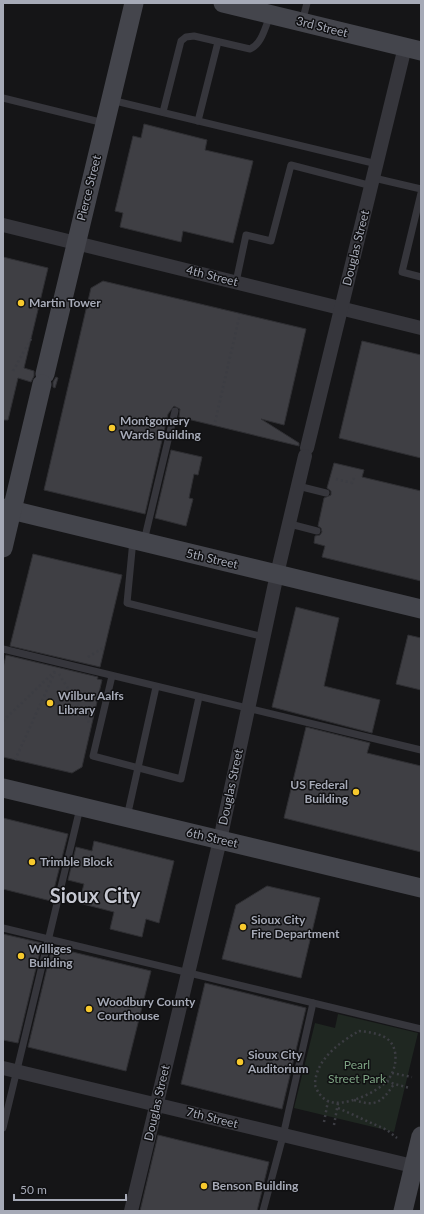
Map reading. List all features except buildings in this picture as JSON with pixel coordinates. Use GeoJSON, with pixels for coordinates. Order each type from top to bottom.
{"type":"FeatureCollection","features":[{"type":"Feature","properties":{"kind":"main road","name":"Pierce Street"},"geometry":{"type":"LineString","coordinates":[[3,548],[8,509],[43,379],[134,3]]}},
{"type":"Feature","properties":{"kind":"main road","name":"3rd Street"},"geometry":{"type":"LineString","coordinates":[[223,3],[413,49]]}},
{"type":"Feature","properties":{"kind":"main road","name":"5th Street"},"geometry":{"type":"LineString","coordinates":[[8,509],[421,609]]}},
{"type":"Feature","properties":{"kind":"main road","name":"6th Street"},"geometry":{"type":"LineString","coordinates":[[3,788],[421,888]]}},
{"type":"Feature","properties":{"kind":"main road"},"geometry":{"type":"LineString","coordinates":[[403,1211],[417,1167],[421,1136]]}},
{"type":"Feature","properties":{"kind":"street","name":"Douglas Street"},"geometry":{"type":"LineString","coordinates":[[131,1211],[220,840],[277,574],[306,452],[377,164],[413,49]]}},
{"type":"Feature","properties":{"kind":"street","name":"4th Street"},"geometry":{"type":"LineString","coordinates":[[3,225],[421,328]]}},
{"type":"Feature","properties":{"kind":"street","name":"7th Street"},"geometry":{"type":"LineString","coordinates":[[10,1070],[417,1167]]}},
{"type":"Feature","properties":{"kind":"lane"},"geometry":{"type":"LineString","coordinates":[[302,22],[307,3]]}},
{"type":"Feature","properties":{"kind":"lane"},"geometry":{"type":"LineString","coordinates":[[163,112],[181,41],[186,36],[194,36],[250,49],[255,47],[270,14]]}},
{"type":"Feature","properties":{"kind":"lane"},"geometry":{"type":"LineString","coordinates":[[198,121],[218,42]]}},
{"type":"Feature","properties":{"kind":"lane"},"geometry":{"type":"LineString","coordinates":[[3,98],[105,124]]}},
{"type":"Feature","properties":{"kind":"lane"},"geometry":{"type":"LineString","coordinates":[[110,100],[377,164]]}},
{"type":"Feature","properties":{"kind":"lane"},"geometry":{"type":"LineString","coordinates":[[236,282],[246,235],[271,241],[291,165],[373,182],[421,189]]}},
{"type":"Feature","properties":{"kind":"lane"},"geometry":{"type":"LineString","coordinates":[[421,193],[402,272],[421,277]]}},
{"type":"Feature","properties":{"kind":"lane"},"geometry":{"type":"LineString","coordinates":[[175,411],[139,541],[127,603],[264,637]]}},
{"type":"Feature","properties":{"kind":"lane"},"geometry":{"type":"LineString","coordinates":[[298,486],[326,493]]}},
{"type":"Feature","properties":{"kind":"lane"},"geometry":{"type":"LineString","coordinates":[[290,524],[316,531]]}},
{"type":"Feature","properties":{"kind":"lane"},"geometry":{"type":"LineString","coordinates":[[3,648],[156,687],[421,750]]}},
{"type":"Feature","properties":{"kind":"lane"},"geometry":{"type":"LineString","coordinates":[[112,676],[93,756],[181,779],[199,697]]}},
{"type":"Feature","properties":{"kind":"lane"},"geometry":{"type":"LineString","coordinates":[[126,818],[156,687]]}},
{"type":"Feature","properties":{"kind":"lane"},"geometry":{"type":"LineString","coordinates":[[3,1128],[10,1070],[48,939],[81,807]]}},
{"type":"Feature","properties":{"kind":"lane"},"geometry":{"type":"LineString","coordinates":[[3,928],[421,1029]]}},
{"type":"Feature","properties":{"kind":"lane"},"geometry":{"type":"LineString","coordinates":[[263,1211],[283,1136],[313,1003]]}},
{"type":"Feature","properties":{"kind":"path"},"geometry":{"type":"LineString","coordinates":[[215,422],[240,314]]}},
{"type":"Feature","properties":{"kind":"path"},"geometry":{"type":"LineString","coordinates":[[13,371],[31,339]]}},
{"type":"Feature","properties":{"kind":"path"},"geometry":{"type":"LineString","coordinates":[[336,479],[352,483],[355,475]]}},
{"type":"Feature","properties":{"kind":"path"},"geometry":{"type":"LineString","coordinates":[[88,657],[105,647]]}},
{"type":"Feature","properties":{"kind":"path"},"geometry":{"type":"LineString","coordinates":[[3,721],[56,670]]}},
{"type":"Feature","properties":{"kind":"path"},"geometry":{"type":"LineString","coordinates":[[56,670],[91,727]]}},
{"type":"Feature","properties":{"kind":"path"},"geometry":{"type":"LineString","coordinates":[[15,760],[56,670]]}},
{"type":"Feature","properties":{"kind":"path"},"geometry":{"type":"LineString","coordinates":[[359,1031],[378,1034],[392,1043],[396,1060],[392,1073],[387,1081],[374,1091],[338,1103],[328,1101],[322,1096],[315,1085],[318,1071],[338,1045],[359,1031]]}},
{"type":"Feature","properties":{"kind":"path"},"geometry":{"type":"LineString","coordinates":[[392,1073],[412,1077]]}},
{"type":"Feature","properties":{"kind":"path"},"geometry":{"type":"LineString","coordinates":[[387,1081],[410,1088]]}},
{"type":"Feature","properties":{"kind":"path"},"geometry":{"type":"LineString","coordinates":[[353,1099],[366,1104],[375,1104],[384,1098],[394,1084]]}},
{"type":"Feature","properties":{"kind":"path"},"geometry":{"type":"LineString","coordinates":[[324,1122],[328,1101]]}},
{"type":"Feature","properties":{"kind":"path"},"geometry":{"type":"LineString","coordinates":[[334,1125],[338,1103]]}},
{"type":"Feature","properties":{"kind":"path"},"geometry":{"type":"LineString","coordinates":[[338,1108],[387,1130],[397,1138]]}},
{"type":"Feature","properties":{"kind":"green space","name":"Pearl Street Park"},"geometry":{"type":"Polygon","coordinates":[[[338,1014],[418,1033],[394,1132],[294,1108],[315,1023],[335,1028],[338,1014]]]}},
{"type":"Feature","properties":{"kind":"place","name":"Martin Tower"},"geometry":{"type":"Point","coordinates":[21,303]}},
{"type":"Feature","properties":{"kind":"place","name":"Montgomery Wards Building"},"geometry":{"type":"Point","coordinates":[112,428]}},
{"type":"Feature","properties":{"kind":"place","name":"Wilbur Aalfs Library"},"geometry":{"type":"Point","coordinates":[50,703]}},
{"type":"Feature","properties":{"kind":"place","name":"US Federal Building"},"geometry":{"type":"Point","coordinates":[356,792]}},
{"type":"Feature","properties":{"kind":"place","name":"Trimble Block"},"geometry":{"type":"Point","coordinates":[32,862]}},
{"type":"Feature","properties":{"kind":"place","name":"Sioux City Fire Department"},"geometry":{"type":"Point","coordinates":[243,927]}},
{"type":"Feature","properties":{"kind":"place","name":"Williges Building"},"geometry":{"type":"Point","coordinates":[21,956]}},
{"type":"Feature","properties":{"kind":"place","name":"Woodbury County Courthouse"},"geometry":{"type":"Point","coordinates":[89,1009]}},
{"type":"Feature","properties":{"kind":"place","name":"Sioux City Auditorium"},"geometry":{"type":"Point","coordinates":[240,1062]}},
{"type":"Feature","properties":{"kind":"place","name":"Benson Building"},"geometry":{"type":"Point","coordinates":[204,1186]}},
{"type":"Feature","properties":{"kind":"district","name":"Sioux City"},"geometry":{"type":"Point","coordinates":[95,896]}}]}
